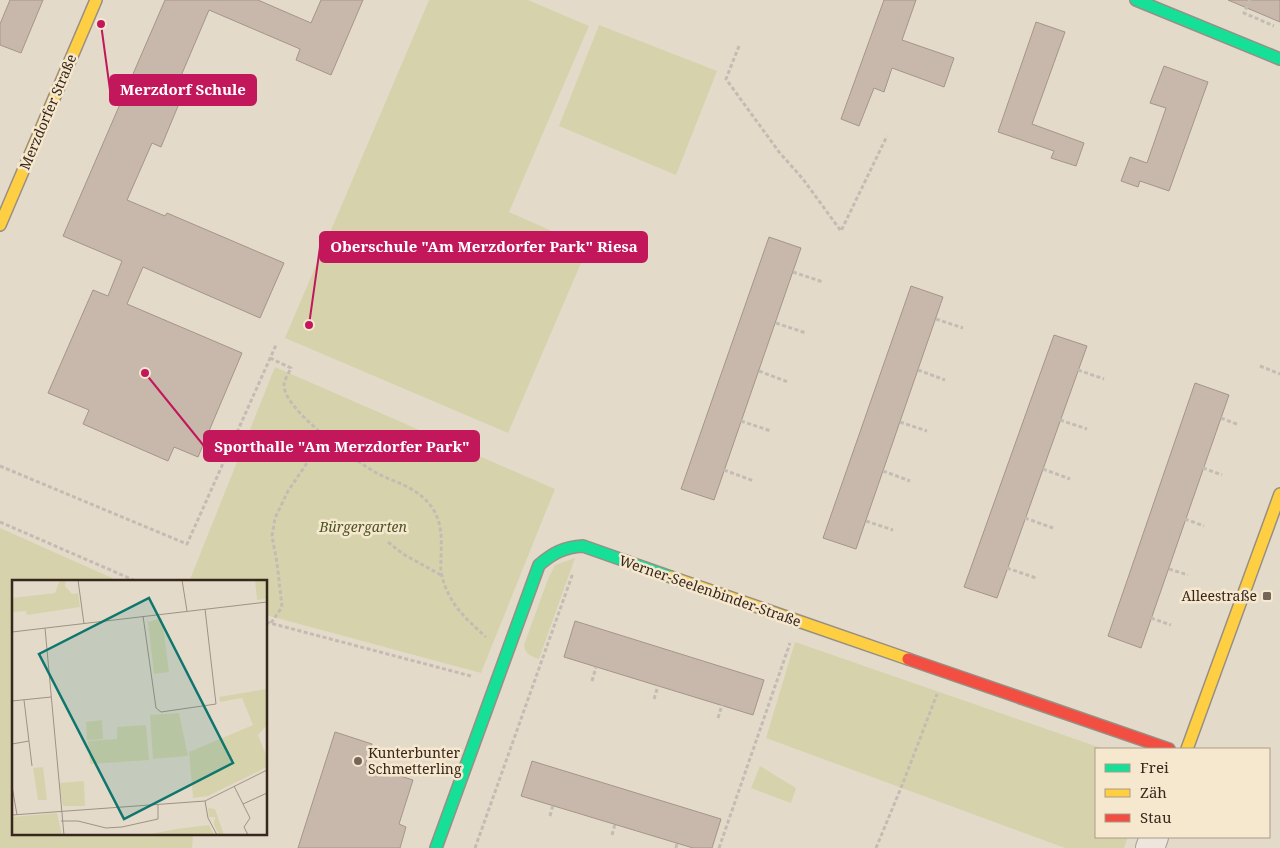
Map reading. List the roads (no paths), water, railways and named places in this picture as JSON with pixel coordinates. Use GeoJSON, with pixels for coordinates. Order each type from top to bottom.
{"type":"FeatureCollection","features":[{"type":"Feature","properties":{"kind":"street","name":"Merzdorfer Straße"},"geometry":{"type":"LineString","coordinates":[[0,225],[96,0]]}},
{"type":"Feature","properties":{"kind":"street"},"geometry":{"type":"LineString","coordinates":[[1136,0],[1280,59]]}},
{"type":"Feature","properties":{"kind":"street"},"geometry":{"type":"LineString","coordinates":[[1186,748],[1280,494]]}},
{"type":"Feature","properties":{"kind":"street","name":"Werner-Seelenbinder-Straße"},"geometry":{"type":"LineString","coordinates":[[436,848],[539,565],[552,553],[568,546],[582,546],[1166,748]]}},
{"type":"Feature","properties":{"kind":"place","name":"Merzdorf Schule"},"geometry":{"type":"Point","coordinates":[101,24]}},
{"type":"Feature","properties":{"kind":"place","name":"Oberschule \"Am Merzdorfer Park\" Riesa"},"geometry":{"type":"Point","coordinates":[309,325]}},
{"type":"Feature","properties":{"kind":"place","name":"Sporthalle \"Am Merzdorfer Park\""},"geometry":{"type":"Point","coordinates":[145,373]}},
{"type":"Feature","properties":{"kind":"place","name":"Alleestraße"},"geometry":{"type":"Point","coordinates":[1267,596]}},
{"type":"Feature","properties":{"kind":"place","name":"Kunterbunter Schmetterling"},"geometry":{"type":"Point","coordinates":[358,761]}},
{"type":"Feature","properties":{"kind":"park label","name":"Bürgergarten"},"geometry":{"type":"Point","coordinates":[363,527]}}]}
